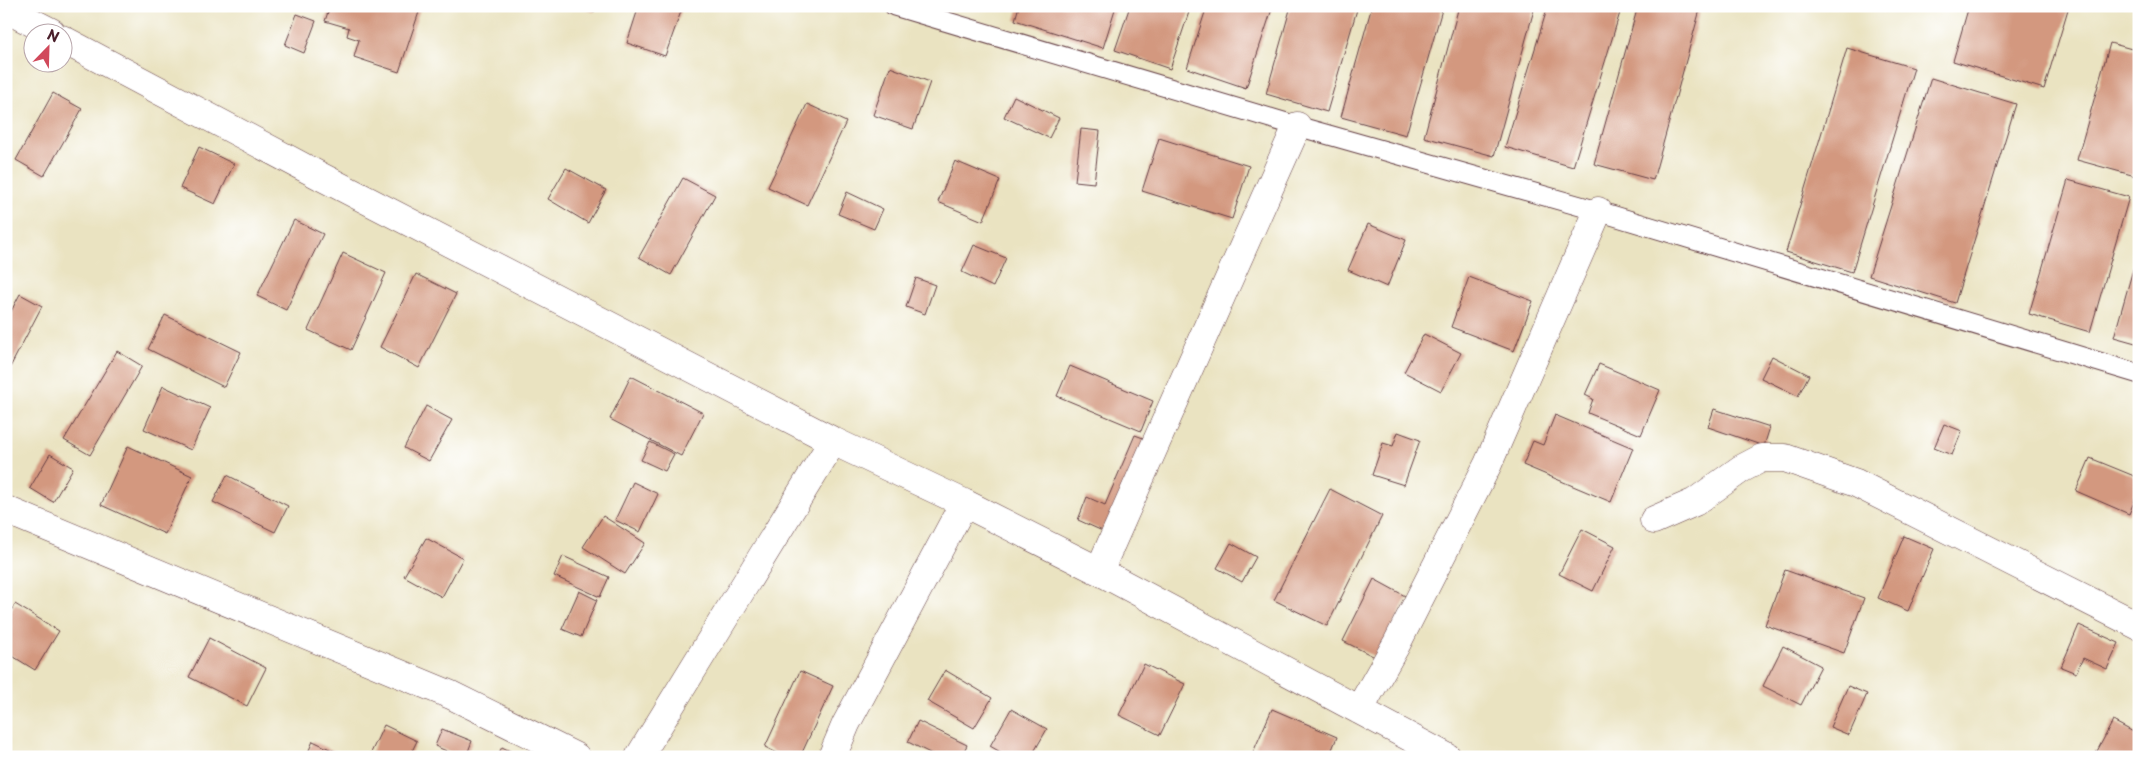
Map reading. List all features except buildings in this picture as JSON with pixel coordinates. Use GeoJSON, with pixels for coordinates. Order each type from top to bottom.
{"type":"FeatureCollection","features":[{"type":"Feature","properties":{"kind":"street"},"geometry":{"type":"LineString","coordinates":[[6,9],[31,22]]}},
{"type":"Feature","properties":{"kind":"street"},"geometry":{"type":"LineString","coordinates":[[72,44],[322,177],[833,442],[964,503],[1099,571],[1447,757]]}},
{"type":"Feature","properties":{"kind":"street"},"geometry":{"type":"LineString","coordinates":[[1099,571],[1297,126]]}},
{"type":"Feature","properties":{"kind":"street"},"geometry":{"type":"LineString","coordinates":[[1359,710],[1396,645],[1488,464],[1598,211]]}},
{"type":"Feature","properties":{"kind":"street"},"geometry":{"type":"LineString","coordinates":[[639,757],[833,442]]}},
{"type":"Feature","properties":{"kind":"street"},"geometry":{"type":"LineString","coordinates":[[1654,520],[1695,502],[1741,469],[1762,458],[1785,458],[1856,483],[2139,626]]}},
{"type":"Feature","properties":{"kind":"street"},"geometry":{"type":"LineString","coordinates":[[832,757],[846,724],[964,503]]}},
{"type":"Feature","properties":{"kind":"street"},"geometry":{"type":"LineString","coordinates":[[6,510],[452,695],[576,757]]}},
{"type":"Feature","properties":{"kind":"lane"},"geometry":{"type":"LineString","coordinates":[[894,6],[1297,126],[1598,211],[2139,374]]}}]}
